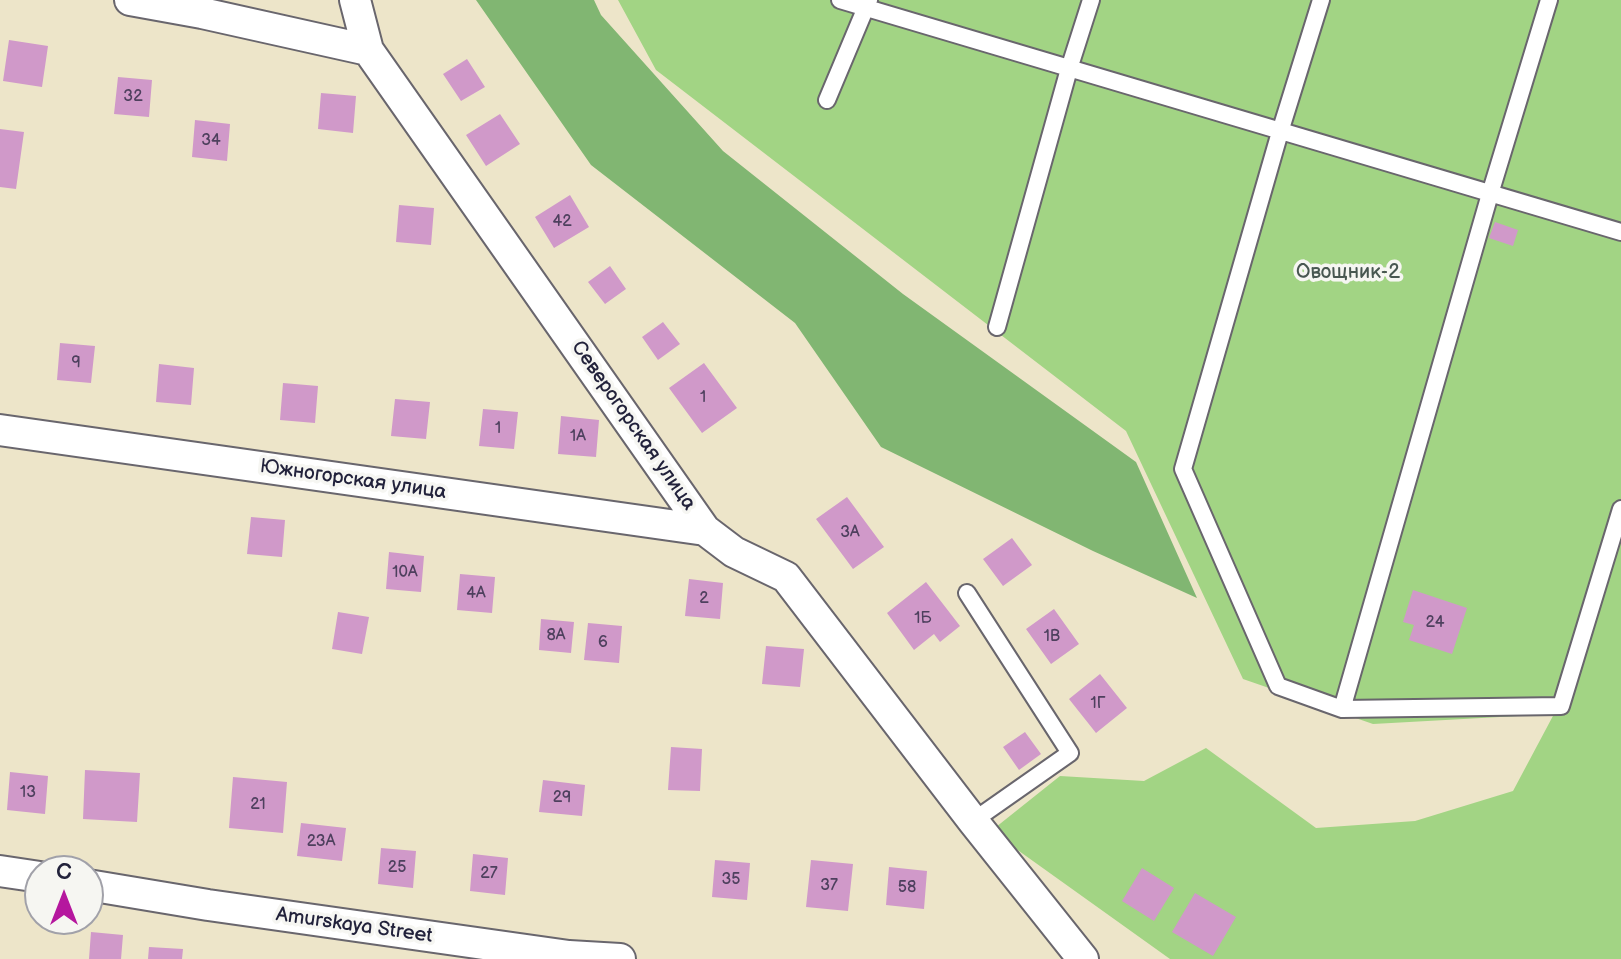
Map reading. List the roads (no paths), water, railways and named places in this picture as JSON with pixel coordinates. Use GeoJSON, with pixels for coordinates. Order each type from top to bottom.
{"type":"FeatureCollection","features":[{"type":"Feature","properties":{"kind":"street"},"geometry":{"type":"LineString","coordinates":[[130,0],[368,50],[355,0]]}},
{"type":"Feature","properties":{"kind":"street","name":"Северогорская улица"},"geometry":{"type":"LineString","coordinates":[[368,50],[705,530],[734,552],[786,577],[1083,959]]}},
{"type":"Feature","properties":{"kind":"street","name":"Южногорская улица"},"geometry":{"type":"LineString","coordinates":[[0,430],[705,530]]}},
{"type":"Feature","properties":{"kind":"street"},"geometry":{"type":"LineString","coordinates":[[0,871],[24,875]]}},
{"type":"Feature","properties":{"kind":"street","name":"Amurskaya Street"},"geometry":{"type":"LineString","coordinates":[[104,888],[569,956],[620,959]]}},
{"type":"Feature","properties":{"kind":"lane"},"geometry":{"type":"LineString","coordinates":[[840,0],[868,4],[1069,69],[1621,232]]}},
{"type":"Feature","properties":{"kind":"lane"},"geometry":{"type":"LineString","coordinates":[[997,327],[1091,0]]}},
{"type":"Feature","properties":{"kind":"lane"},"geometry":{"type":"LineString","coordinates":[[1321,0],[1183,469],[1278,686],[1342,709],[1561,706],[1621,509]]}},
{"type":"Feature","properties":{"kind":"lane"},"geometry":{"type":"LineString","coordinates":[[1342,709],[1549,0]]}},
{"type":"Feature","properties":{"kind":"lane"},"geometry":{"type":"LineString","coordinates":[[827,100],[868,4]]}},
{"type":"Feature","properties":{"kind":"lane"},"geometry":{"type":"LineString","coordinates":[[967,593],[1070,753],[973,821]]}},
{"type":"Feature","properties":{"kind":"park label","name":"Овощник-2"},"geometry":{"type":"Point","coordinates":[1348,273]}}]}
